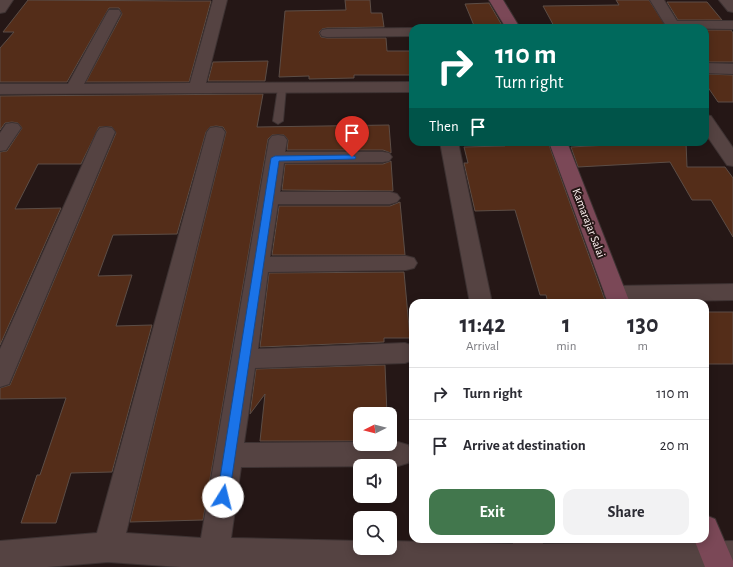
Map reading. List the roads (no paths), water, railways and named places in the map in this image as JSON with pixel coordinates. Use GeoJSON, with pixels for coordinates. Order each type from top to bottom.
{"type":"FeatureCollection","features":[{"type":"Feature","properties":{"kind":"main road"},"geometry":{"type":"LineString","coordinates":[[496,0],[511,24]]}},
{"type":"Feature","properties":{"kind":"main road","name":"Kamarajar Salai"},"geometry":{"type":"LineString","coordinates":[[560,146],[617,298]]}},
{"type":"Feature","properties":{"kind":"main road"},"geometry":{"type":"LineString","coordinates":[[709,535],[723,560]]}},
{"type":"Feature","properties":{"kind":"street"},"geometry":{"type":"LineString","coordinates":[[0,9],[6,0]]}},
{"type":"Feature","properties":{"kind":"street"},"geometry":{"type":"LineString","coordinates":[[197,88],[220,0]]}},
{"type":"Feature","properties":{"kind":"street"},"geometry":{"type":"LineString","coordinates":[[657,0],[673,24]]}},
{"type":"Feature","properties":{"kind":"street"},"geometry":{"type":"LineString","coordinates":[[726,0],[733,8]]}},
{"type":"Feature","properties":{"kind":"street"},"geometry":{"type":"LineString","coordinates":[[74,88],[114,13]]}},
{"type":"Feature","properties":{"kind":"street"},"geometry":{"type":"LineString","coordinates":[[709,25],[733,25]]}},
{"type":"Feature","properties":{"kind":"street"},"geometry":{"type":"LineString","coordinates":[[327,33],[409,32]]}},
{"type":"Feature","properties":{"kind":"street"},"geometry":{"type":"LineString","coordinates":[[709,68],[733,69]]}},
{"type":"Feature","properties":{"kind":"street"},"geometry":{"type":"LineString","coordinates":[[0,89],[409,87]]}},
{"type":"Feature","properties":{"kind":"street"},"geometry":{"type":"LineString","coordinates":[[709,126],[733,161]]}},
{"type":"Feature","properties":{"kind":"street"},"geometry":{"type":"LineString","coordinates":[[0,146],[12,128]]}},
{"type":"Feature","properties":{"kind":"street"},"geometry":{"type":"LineString","coordinates":[[0,377],[106,132]]}},
{"type":"Feature","properties":{"kind":"street"},"geometry":{"type":"LineString","coordinates":[[108,547],[216,132]]}},
{"type":"Feature","properties":{"kind":"street"},"geometry":{"type":"LineString","coordinates":[[214,552],[270,198],[277,140],[383,157]]}},
{"type":"Feature","properties":{"kind":"street"},"geometry":{"type":"LineString","coordinates":[[451,146],[480,299]]}},
{"type":"Feature","properties":{"kind":"street"},"geometry":{"type":"LineString","coordinates":[[270,198],[390,198]]}},
{"type":"Feature","properties":{"kind":"street"},"geometry":{"type":"LineString","coordinates":[[259,265],[406,263]]}},
{"type":"Feature","properties":{"kind":"street"},"geometry":{"type":"LineString","coordinates":[[617,298],[733,292]]}},
{"type":"Feature","properties":{"kind":"street"},"geometry":{"type":"LineString","coordinates":[[245,359],[405,353]]}},
{"type":"Feature","properties":{"kind":"street"},"geometry":{"type":"LineString","coordinates":[[230,455],[398,454]]}},
{"type":"Feature","properties":{"kind":"street"},"geometry":{"type":"LineString","coordinates":[[0,556],[108,547],[177,560],[214,552],[529,549],[723,560]]}},
{"type":"Feature","properties":{"kind":"lane"},"geometry":{"type":"LineString","coordinates":[[277,140],[282,88]]}}]}
